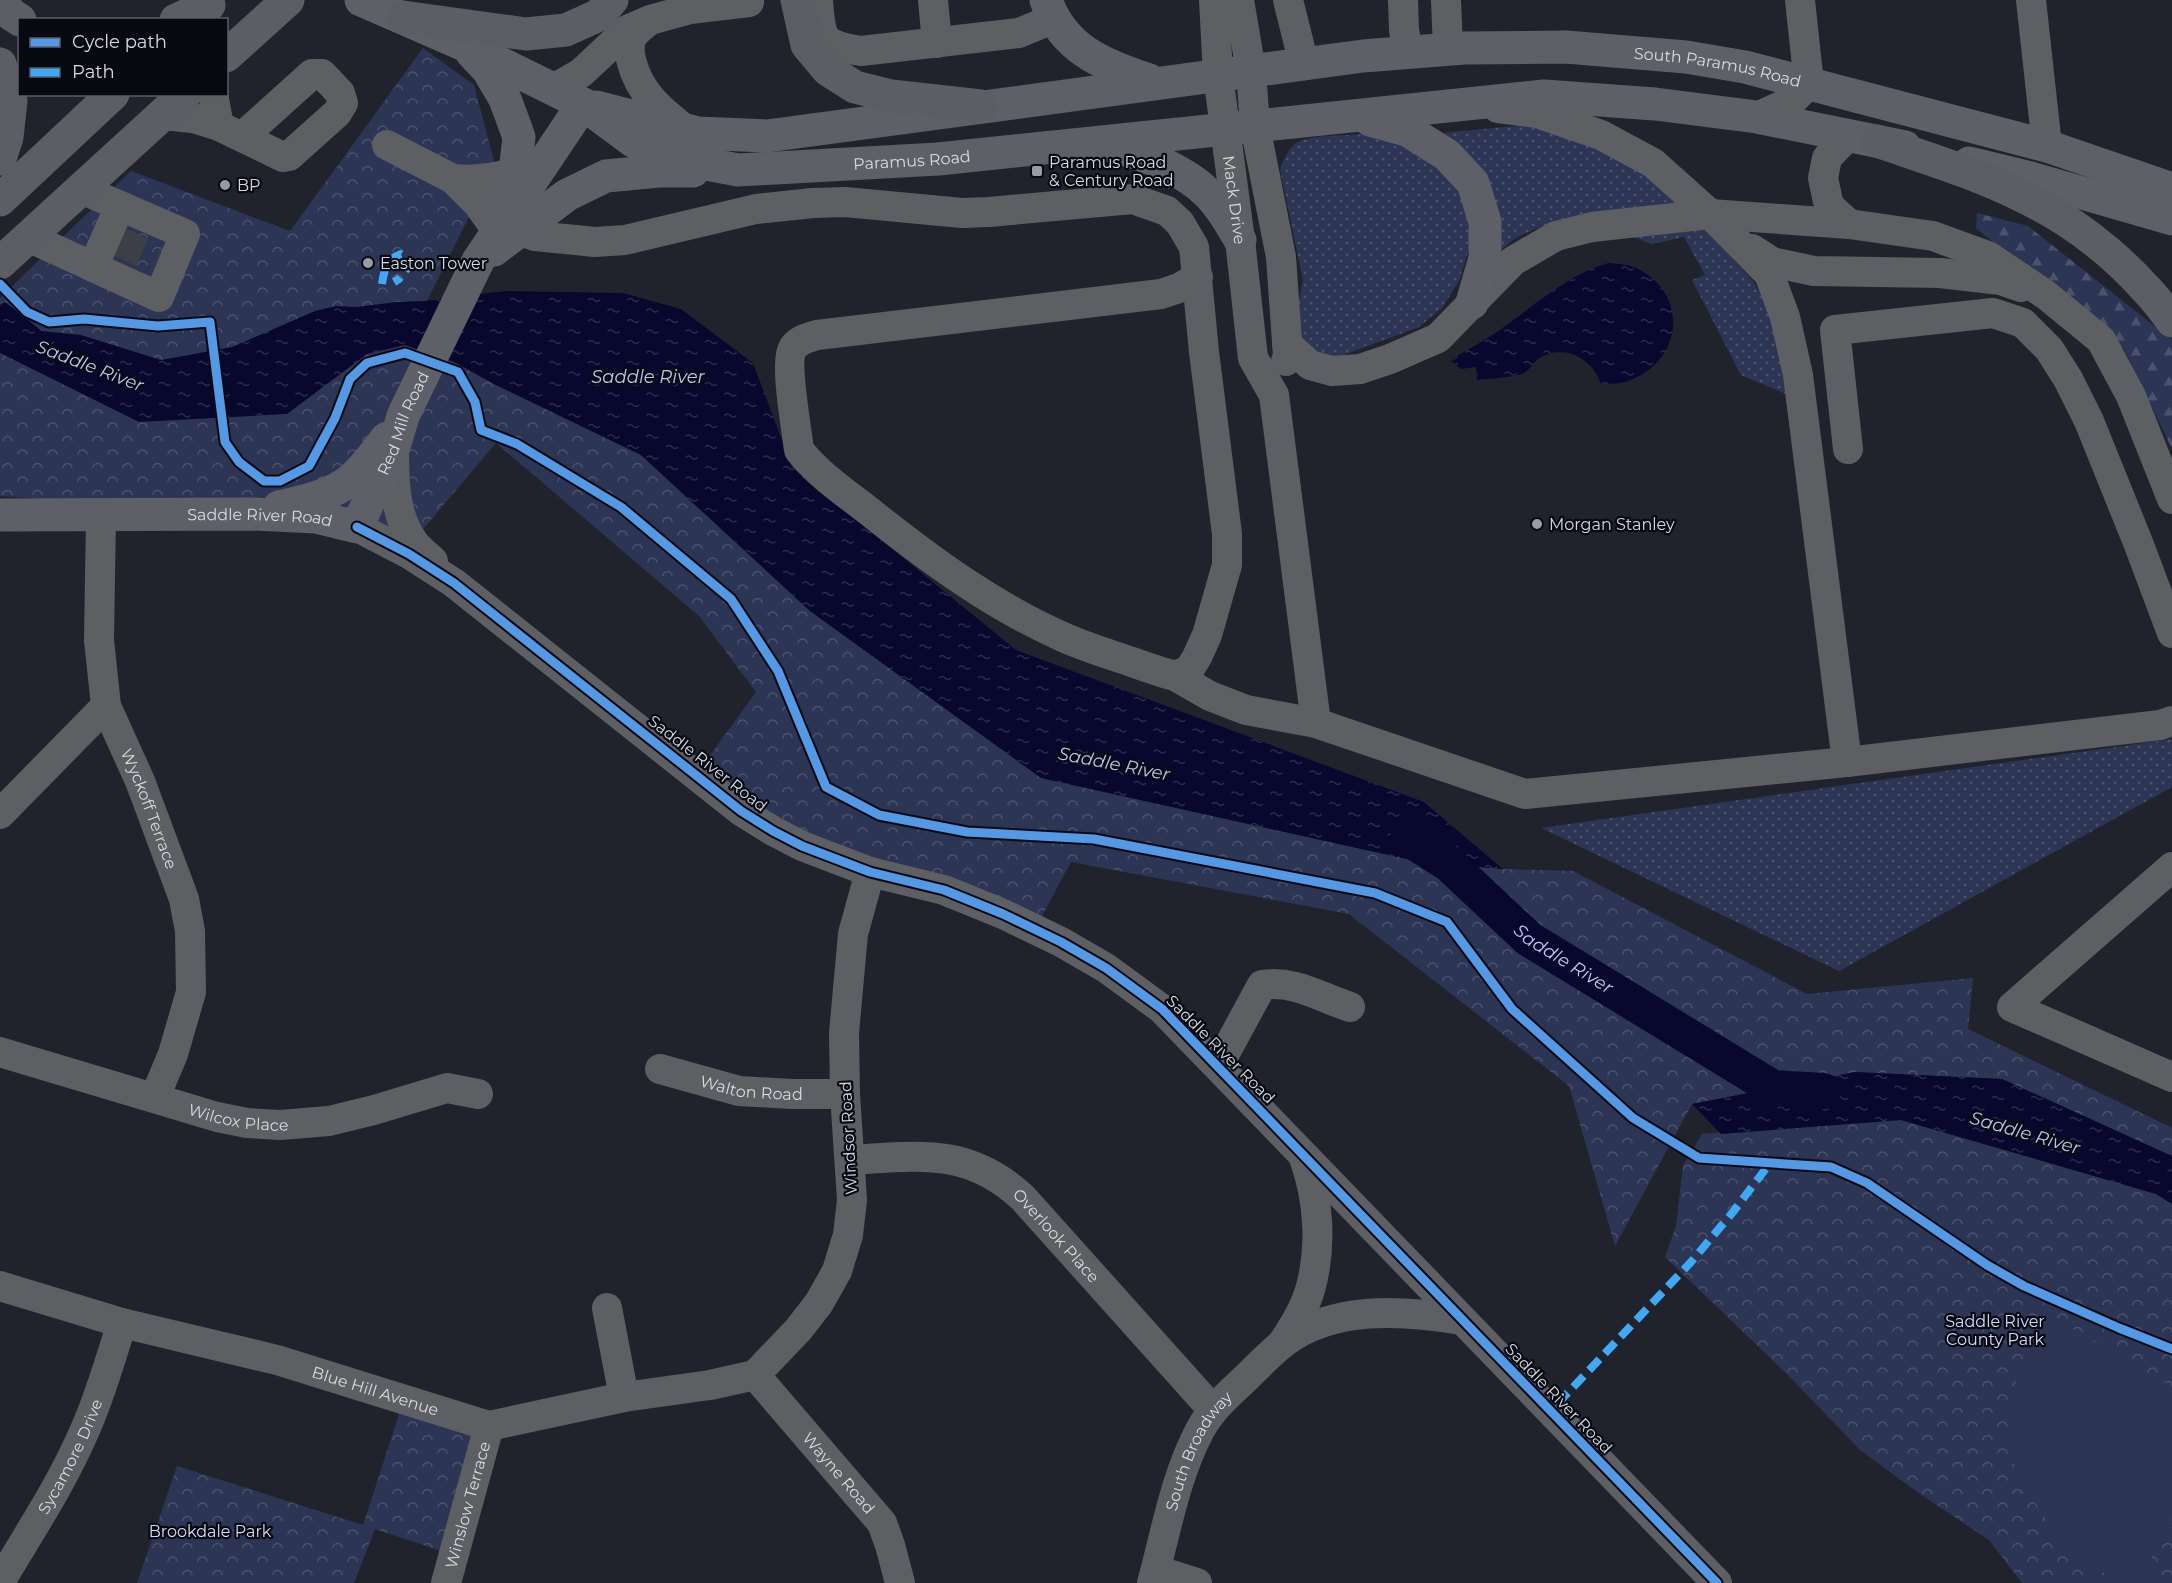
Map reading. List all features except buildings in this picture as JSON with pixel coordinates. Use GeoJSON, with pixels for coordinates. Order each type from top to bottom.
{"type":"FeatureCollection","features":[{"type":"Feature","properties":{"kind":"highway"},"geometry":{"type":"LineString","coordinates":[[228,54],[288,0]]}},
{"type":"Feature","properties":{"kind":"highway"},"geometry":{"type":"LineString","coordinates":[[403,17],[526,34],[566,30],[599,15],[612,0]]}},
{"type":"Feature","properties":{"kind":"highway"},"geometry":{"type":"LineString","coordinates":[[797,0],[807,45],[828,70],[855,87],[891,96],[981,106]]}},
{"type":"Feature","properties":{"kind":"highway"},"geometry":{"type":"LineString","coordinates":[[0,1],[18,19]]}},
{"type":"Feature","properties":{"kind":"highway"},"geometry":{"type":"LineString","coordinates":[[181,18],[205,8]]}},
{"type":"Feature","properties":{"kind":"highway"},"geometry":{"type":"LineString","coordinates":[[0,64],[11,101],[7,137],[0,159]]}},
{"type":"Feature","properties":{"kind":"highway"},"geometry":{"type":"LineString","coordinates":[[0,200],[111,96]]}},
{"type":"Feature","properties":{"kind":"highway"},"geometry":{"type":"LineString","coordinates":[[10,255],[174,105]]}},
{"type":"Feature","properties":{"kind":"highway"},"geometry":{"type":"LineString","coordinates":[[1863,138],[1955,168],[2023,196],[2069,223],[2109,254],[2146,289],[2172,321]]}},
{"type":"Feature","properties":{"kind":"main road","name":"Paramus Road"},"geometry":{"type":"LineString","coordinates":[[361,0],[464,45],[583,104],[633,141],[680,159],[738,170],[938,159],[1240,127]]}},
{"type":"Feature","properties":{"kind":"main road"},"geometry":{"type":"LineString","coordinates":[[1049,9],[1064,35],[1083,51],[1112,68],[1156,83]]}},
{"type":"Feature","properties":{"kind":"main road"},"geometry":{"type":"LineString","coordinates":[[464,45],[488,70],[505,99],[519,137],[507,228]]}},
{"type":"Feature","properties":{"kind":"main road","name":"South Paramus Road"},"geometry":{"type":"LineString","coordinates":[[1251,71],[1363,56],[1448,49],[1566,47],[1686,57],[1745,67],[2047,146],[2172,189]]}},
{"type":"Feature","properties":{"kind":"main road","name":"Paramus Road"},"geometry":{"type":"LineString","coordinates":[[583,104],[698,133],[767,136],[1251,71]]}},
{"type":"Feature","properties":{"kind":"main road"},"geometry":{"type":"LineString","coordinates":[[1240,127],[1544,96],[1655,104],[1757,117],[1863,138],[2027,177],[2172,219]]}},
{"type":"Feature","properties":{"kind":"main road","name":"Red Mill Road"},"geometry":{"type":"LineString","coordinates":[[357,527],[394,447],[403,416],[478,261],[583,104]]}},
{"type":"Feature","properties":{"kind":"main road"},"geometry":{"type":"LineString","coordinates":[[1353,116],[1407,130],[1447,155],[1473,183],[1485,222],[1485,258],[1472,303]]}},
{"type":"Feature","properties":{"kind":"main road"},"geometry":{"type":"LineString","coordinates":[[1094,142],[1136,152],[1188,177],[1216,202],[1240,240]]}},
{"type":"Feature","properties":{"kind":"main road"},"geometry":{"type":"LineString","coordinates":[[478,261],[507,228],[606,176],[660,171],[738,170]]}},
{"type":"Feature","properties":{"kind":"main road"},"geometry":{"type":"LineString","coordinates":[[252,514],[317,498],[346,483],[370,459],[403,416]]}},
{"type":"Feature","properties":{"kind":"main road","name":"Saddle River Road"},"geometry":{"type":"LineString","coordinates":[[0,515],[252,514],[315,517],[357,527]]}},
{"type":"Feature","properties":{"kind":"street"},"geometry":{"type":"LineString","coordinates":[[553,89],[580,73],[627,30],[690,4],[749,2],[749,0]]}},
{"type":"Feature","properties":{"kind":"street"},"geometry":{"type":"LineString","coordinates":[[818,0],[820,31],[827,41],[841,48],[861,51],[1019,33],[1049,9]]}},
{"type":"Feature","properties":{"kind":"street"},"geometry":{"type":"LineString","coordinates":[[933,0],[938,42]]}},
{"type":"Feature","properties":{"kind":"street","name":"Mack Drive"},"geometry":{"type":"LineString","coordinates":[[1214,0],[1218,75],[1240,127],[1281,257],[1288,356],[1274,395]]}},
{"type":"Feature","properties":{"kind":"street"},"geometry":{"type":"LineString","coordinates":[[1239,0],[1251,71],[1240,127]]}},
{"type":"Feature","properties":{"kind":"street"},"geometry":{"type":"LineString","coordinates":[[1288,0],[1304,64]]}},
{"type":"Feature","properties":{"kind":"street"},"geometry":{"type":"LineString","coordinates":[[1403,0],[1408,52]]}},
{"type":"Feature","properties":{"kind":"street"},"geometry":{"type":"LineString","coordinates":[[1446,0],[1448,49]]}},
{"type":"Feature","properties":{"kind":"street"},"geometry":{"type":"LineString","coordinates":[[1757,117],[1792,101],[1809,84],[1800,0]]}},
{"type":"Feature","properties":{"kind":"street"},"geometry":{"type":"LineString","coordinates":[[2031,0],[2047,146]]}},
{"type":"Feature","properties":{"kind":"street"},"geometry":{"type":"LineString","coordinates":[[650,20],[631,40],[630,57],[635,74],[643,91],[657,107],[686,130]]}},
{"type":"Feature","properties":{"kind":"street"},"geometry":{"type":"LineString","coordinates":[[174,105],[193,117],[231,131],[283,157],[289,156],[337,113],[343,103],[340,93],[322,75],[312,74],[231,131]]}},
{"type":"Feature","properties":{"kind":"street"},"geometry":{"type":"LineString","coordinates":[[214,96],[231,131]]}},
{"type":"Feature","properties":{"kind":"street"},"geometry":{"type":"LineString","coordinates":[[1462,104],[1537,113],[1601,135],[1653,163],[1710,214],[1769,274],[1785,317],[1798,375],[1847,762]]}},
{"type":"Feature","properties":{"kind":"street","name":"Mack Drive"},"geometry":{"type":"LineString","coordinates":[[1240,127],[1240,240],[1253,358],[1274,395],[1316,723]]}},
{"type":"Feature","properties":{"kind":"street"},"geometry":{"type":"LineString","coordinates":[[1849,224],[1829,206],[1822,178],[1827,158],[1863,138]]}},
{"type":"Feature","properties":{"kind":"street"},"geometry":{"type":"LineString","coordinates":[[387,145],[453,179],[507,228],[535,236],[595,242],[625,240],[756,209],[813,202],[875,204],[962,213],[1133,199],[1167,211],[1180,224],[1194,247],[1204,352],[1227,534],[1227,565],[1210,624],[1197,657],[1189,670],[1175,676]]}},
{"type":"Feature","properties":{"kind":"street"},"geometry":{"type":"LineString","coordinates":[[453,179],[484,180],[516,172]]}},
{"type":"Feature","properties":{"kind":"street"},"geometry":{"type":"LineString","coordinates":[[10,255],[93,267],[159,297],[164,262],[185,234],[81,189]]}},
{"type":"Feature","properties":{"kind":"street"},"geometry":{"type":"LineString","coordinates":[[93,267],[111,238],[120,206]]}},
{"type":"Feature","properties":{"kind":"street"},"geometry":{"type":"LineString","coordinates":[[1287,344],[1310,365],[1332,371],[1360,369],[1390,359],[1438,338],[1513,261],[1556,236],[1592,227],[1710,214],[1849,224],[1933,236],[1988,256],[2046,295],[2101,340],[2131,396],[2172,499]]}},
{"type":"Feature","properties":{"kind":"street"},"geometry":{"type":"LineString","coordinates":[[1731,236],[1772,262],[1814,272],[1940,273],[2001,280],[2046,295]]}},
{"type":"Feature","properties":{"kind":"street"},"geometry":{"type":"LineString","coordinates":[[1198,277],[1179,288],[1161,294],[817,335],[802,339],[792,349],[789,365],[799,450],[826,477],[913,546],[984,595],[1062,637],[1175,676],[1210,696],[1246,710],[1316,723],[1525,794],[1847,762],[2160,725],[2172,721]]}},
{"type":"Feature","properties":{"kind":"street"},"geometry":{"type":"LineString","coordinates":[[1848,449],[1835,330],[1993,313],[2023,323],[2049,350],[2068,380],[2089,421],[2172,633]]}},
{"type":"Feature","properties":{"kind":"street"},"geometry":{"type":"LineString","coordinates":[[394,447],[394,488],[402,517],[413,541],[454,583]]}},
{"type":"Feature","properties":{"kind":"street","name":"Wyckoff Terrace"},"geometry":{"type":"LineString","coordinates":[[100,516],[99,640],[106,706],[140,781],[180,888],[190,931],[191,992],[173,1054],[155,1097]]}},
{"type":"Feature","properties":{"kind":"street","name":"Saddle River Road"},"geometry":{"type":"LineString","coordinates":[[357,527],[409,554],[454,583],[741,811],[773,831],[802,846],[870,872],[944,890],[1003,914],[1061,942],[1106,968],[1162,1009],[1715,1582]]}},
{"type":"Feature","properties":{"kind":"street"},"geometry":{"type":"LineString","coordinates":[[0,814],[106,706]]}},
{"type":"Feature","properties":{"kind":"street"},"geometry":{"type":"LineString","coordinates":[[2172,867],[2012,1007],[2172,1077]]}},
{"type":"Feature","properties":{"kind":"street","name":"Windsor Road"},"geometry":{"type":"LineString","coordinates":[[755,1375],[798,1330],[819,1303],[837,1271],[848,1235],[852,1200],[845,1094],[844,1033],[853,934],[870,872]]}},
{"type":"Feature","properties":{"kind":"street"},"geometry":{"type":"LineString","coordinates":[[1218,1066],[1262,985],[1274,983],[1292,985],[1350,1008]]}},
{"type":"Feature","properties":{"kind":"street","name":"Wilcox Place"},"geometry":{"type":"LineString","coordinates":[[0,1052],[217,1117],[247,1123],[280,1125],[329,1121],[447,1088],[478,1094]]}},
{"type":"Feature","properties":{"kind":"street","name":"Walton Road"},"geometry":{"type":"LineString","coordinates":[[660,1069],[739,1091],[845,1094]]}},
{"type":"Feature","properties":{"kind":"street","name":"South Broadway"},"geometry":{"type":"LineString","coordinates":[[1154,1576],[1183,1467],[1200,1430],[1213,1410],[1282,1344],[1298,1319],[1310,1291],[1317,1237],[1316,1207],[1312,1181],[1302,1152]]}},
{"type":"Feature","properties":{"kind":"street","name":"Overlook Place"},"geometry":{"type":"LineString","coordinates":[[850,1160],[917,1156],[943,1157],[968,1163],[992,1174],[1023,1198],[1213,1410]]}},
{"type":"Feature","properties":{"kind":"street","name":"Blue Hill Avenue"},"geometry":{"type":"LineString","coordinates":[[0,1286],[122,1323],[277,1360],[489,1426],[624,1397],[710,1385],[755,1375]]}},
{"type":"Feature","properties":{"kind":"street"},"geometry":{"type":"LineString","coordinates":[[607,1308],[624,1397]]}},
{"type":"Feature","properties":{"kind":"street","name":"South Broadway"},"geometry":{"type":"LineString","coordinates":[[1282,1344],[1338,1316],[1369,1313],[1433,1315],[1462,1320]]}},
{"type":"Feature","properties":{"kind":"street","name":"Sycamore Drive"},"geometry":{"type":"LineString","coordinates":[[0,1582],[84,1433],[103,1384],[122,1323]]}},
{"type":"Feature","properties":{"kind":"street","name":"Wayne Road"},"geometry":{"type":"LineString","coordinates":[[755,1375],[882,1523],[891,1545],[900,1583]]}},
{"type":"Feature","properties":{"kind":"street","name":"Winslow Terrace"},"geometry":{"type":"LineString","coordinates":[[446,1583],[489,1426]]}},
{"type":"Feature","properties":{"kind":"street"},"geometry":{"type":"LineString","coordinates":[[1154,1576],[1197,1583]]}},
{"type":"Feature","properties":{"kind":"green space"},"geometry":{"type":"Polygon","coordinates":[[[423,48],[474,85],[495,165],[405,345],[455,362],[494,384],[641,455],[810,611],[1041,778],[1420,862],[1503,869],[1573,871],[1807,994],[1973,978],[1968,1029],[2172,1128],[2172,1156],[2002,1079],[1855,1072],[1692,1104],[1615,1246],[1569,1086],[1349,914],[1071,862],[1035,929],[870,872],[696,775],[756,692],[699,616],[496,443],[413,541],[409,554],[252,514],[0,496],[0,298],[131,171],[290,231],[423,48]]]}},
{"type":"Feature","properties":{"kind":"green space"},"geometry":{"type":"Polygon","coordinates":[[[1524,125],[1619,150],[1677,205],[1572,218],[1532,230],[1512,241],[1494,257],[1462,155],[1443,133],[1524,125]]]}},
{"type":"Feature","properties":{"kind":"green space"},"geometry":{"type":"Polygon","coordinates":[[[1364,134],[1412,143],[1456,181],[1467,207],[1470,245],[1459,281],[1442,308],[1419,327],[1338,357],[1321,357],[1294,335],[1303,280],[1280,170],[1289,151],[1299,141],[1316,137],[1364,134]]]}},
{"type":"Feature","properties":{"kind":"green space"},"geometry":{"type":"Polygon","coordinates":[[[1977,213],[2028,226],[2172,340],[2172,449],[2124,349],[1976,228],[1977,213]]]}},
{"type":"Feature","properties":{"kind":"green space"},"geometry":{"type":"Polygon","coordinates":[[[1701,224],[1753,281],[1773,318],[1786,394],[1741,375],[1692,280],[1705,275],[1684,237],[1652,244],[1625,234],[1701,224]]]}},
{"type":"Feature","properties":{"kind":"green space"},"geometry":{"type":"Polygon","coordinates":[[[2172,739],[2172,787],[1839,971],[1541,828],[2172,739]]]}},
{"type":"Feature","properties":{"kind":"green space","name":"Saddle River County Park"},"geometry":{"type":"Polygon","coordinates":[[[1901,1120],[2156,1194],[2172,1204],[2172,1583],[2022,1583],[1989,1540],[1860,1450],[1788,1375],[1665,1257],[1676,1226],[1683,1166],[1702,1134],[1901,1120]]]}},
{"type":"Feature","properties":{"kind":"green space"},"geometry":{"type":"Polygon","coordinates":[[[2044,1312],[2172,1387],[2172,1519],[2138,1583],[2120,1583],[2067,1549],[2016,1475],[2006,1407],[2044,1312]]]}},
{"type":"Feature","properties":{"kind":"green space","name":"Brookdale Park"},"geometry":{"type":"Polygon","coordinates":[[[404,1399],[489,1426],[453,1555],[375,1529],[354,1583],[137,1583],[177,1466],[363,1525],[404,1399]]]}},
{"type":"Feature","properties":{"kind":"water"},"geometry":{"type":"Polygon","coordinates":[[[1609,263],[1636,268],[1653,279],[1665,293],[1671,308],[1673,325],[1670,341],[1662,356],[1650,369],[1625,382],[1601,384],[1592,367],[1585,361],[1569,353],[1560,352],[1541,357],[1526,372],[1502,378],[1477,380],[1476,367],[1461,369],[1451,361],[1496,333],[1567,282],[1595,267],[1609,263]]]}},
{"type":"Feature","properties":{"kind":"water","name":"Saddle River"},"geometry":{"type":"Polygon","coordinates":[[[504,291],[623,293],[681,309],[753,363],[792,467],[1016,650],[1424,802],[1503,869],[1420,862],[1041,778],[810,611],[641,455],[494,384],[454,362],[405,345],[367,354],[287,414],[139,422],[0,353],[0,305],[5,302],[42,331],[81,335],[161,360],[232,347],[315,311],[336,306],[357,307],[504,291]]]}},
{"type":"Feature","properties":{"kind":"water","name":"Saddle River"},"geometry":{"type":"Polygon","coordinates":[[[1855,1072],[2002,1079],[2172,1156],[2172,1204],[2156,1194],[1901,1120],[1721,1134],[1692,1104],[1855,1072]]]}},
{"type":"Feature","properties":{"kind":"waterway","name":"Saddle River"},"geometry":{"type":"LineString","coordinates":[[1408,838],[1449,864],[1529,939],[1773,1088],[1823,1091]]}},
{"type":"Feature","properties":{"kind":"tunnel"},"geometry":{"type":"LineString","coordinates":[[115,240],[157,259]]}},
{"type":"Feature","properties":{"kind":"marked path"},"geometry":{"type":"LineString","coordinates":[[382,284],[387,266],[392,259],[401,254],[410,260],[410,265],[394,282]]}},
{"type":"Feature","properties":{"kind":"marked path"},"geometry":{"type":"LineString","coordinates":[[1561,1405],[1561,1400],[1691,1262],[1770,1163]]}},
{"type":"Feature","properties":{"kind":"cycle path"},"geometry":{"type":"LineString","coordinates":[[0,284],[27,312],[49,322],[84,319],[158,326],[210,322],[225,442],[239,462],[264,481],[280,481],[309,466],[335,418],[350,379],[367,363],[405,353],[458,372],[475,402],[481,430],[517,444],[621,507],[731,599],[778,671],[826,787],[879,815],[967,832],[1094,839],[1375,893],[1447,922],[1512,1009],[1633,1118],[1699,1158],[1831,1167],[1867,1183],[1987,1265],[2024,1286],[2172,1349]]}},
{"type":"Feature","properties":{"kind":"cycle path"},"geometry":{"type":"LineString","coordinates":[[357,527],[409,554],[454,583],[741,811],[773,831],[802,846],[870,872],[944,890],[1003,914],[1061,942],[1106,968],[1162,1009],[1717,1583]]}},
{"type":"Feature","properties":{"kind":"place","name":"Paramus Road & Century Road"},"geometry":{"type":"Point","coordinates":[1037,171]}},
{"type":"Feature","properties":{"kind":"place","name":"BP"},"geometry":{"type":"Point","coordinates":[225,185]}},
{"type":"Feature","properties":{"kind":"place","name":"Easton Tower"},"geometry":{"type":"Point","coordinates":[368,263]}},
{"type":"Feature","properties":{"kind":"place","name":"Morgan Stanley"},"geometry":{"type":"Point","coordinates":[1537,524]}}]}
